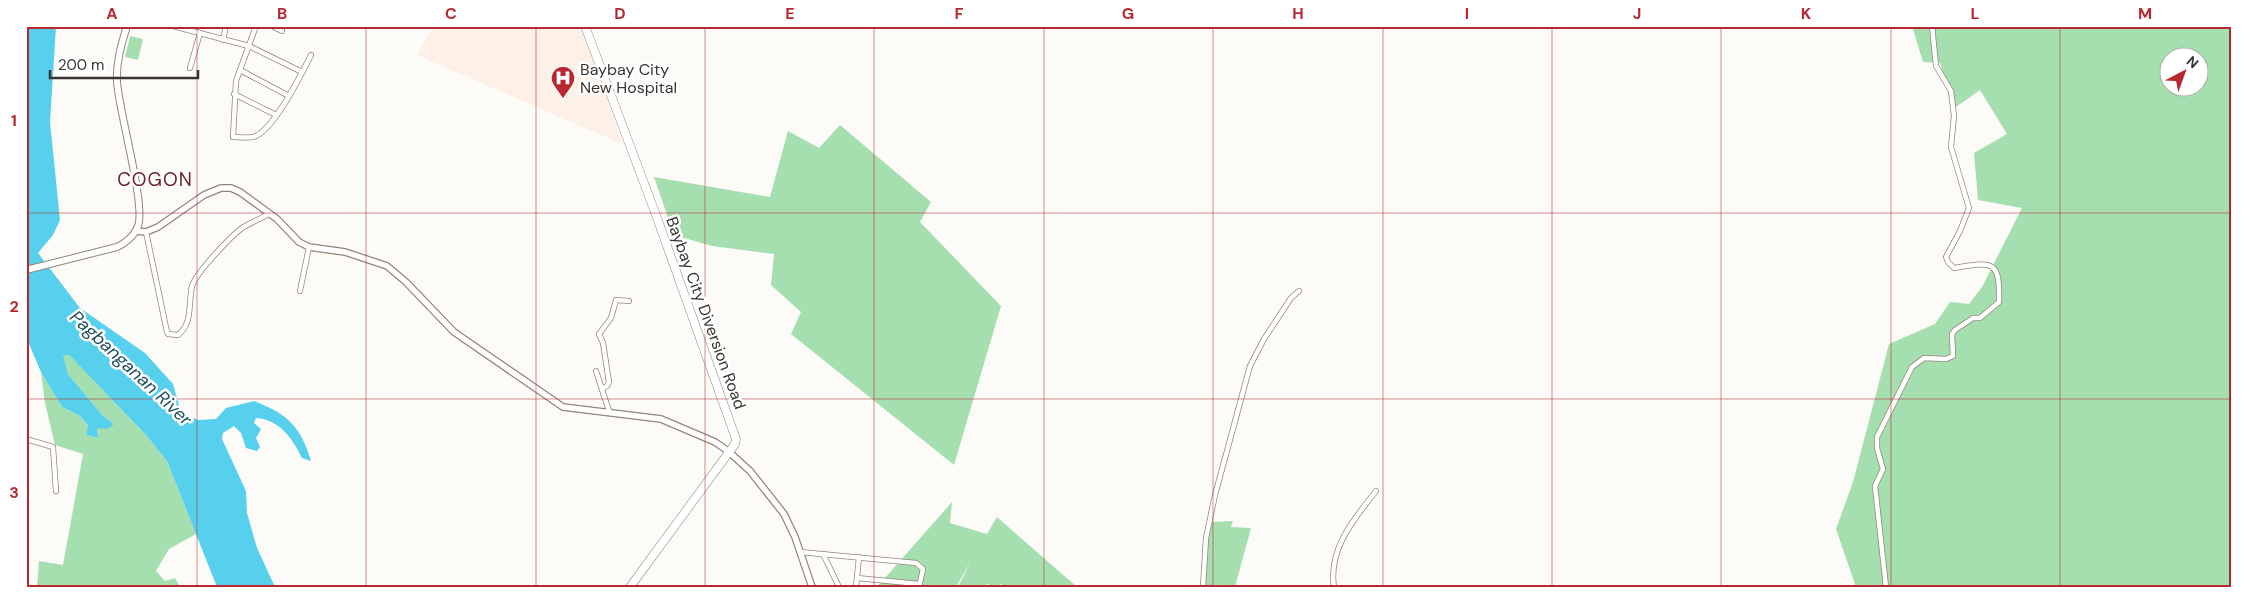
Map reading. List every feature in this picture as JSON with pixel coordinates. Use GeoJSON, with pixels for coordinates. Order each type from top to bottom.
{"type":"FeatureCollection","features":[{"type":"Feature","properties":{"kind":"highway","name":"Baybay City Diversion Road"},"geometry":{"type":"LineString","coordinates":[[585,26],[736,441],[630,587]]}},
{"type":"Feature","properties":{"kind":"main road"},"geometry":{"type":"LineString","coordinates":[[26,270],[117,247],[136,231],[140,214],[116,73],[118,57],[127,26]]}},
{"type":"Feature","properties":{"kind":"street"},"geometry":{"type":"LineString","coordinates":[[173,26],[249,46],[302,72]]}},
{"type":"Feature","properties":{"kind":"street"},"geometry":{"type":"LineString","coordinates":[[224,40],[226,26]]}},
{"type":"Feature","properties":{"kind":"street"},"geometry":{"type":"LineString","coordinates":[[256,26],[240,70],[234,94],[233,137],[255,137],[276,115],[289,96],[311,55]]}},
{"type":"Feature","properties":{"kind":"street"},"geometry":{"type":"LineString","coordinates":[[272,26],[282,32]]}},
{"type":"Feature","properties":{"kind":"street"},"geometry":{"type":"LineString","coordinates":[[1886,587],[1875,486],[1883,469],[1877,448],[1877,437],[1912,367],[1924,358],[1946,359],[1953,356],[1952,334],[1955,330],[1973,318],[1980,318],[1999,302],[2000,277],[1994,269],[1988,265],[1954,268],[1948,262],[1946,256],[1970,208],[1951,147],[1954,116],[1950,86],[1936,66],[1932,26]]}},
{"type":"Feature","properties":{"kind":"street"},"geometry":{"type":"LineString","coordinates":[[190,68],[200,33]]}},
{"type":"Feature","properties":{"kind":"street"},"geometry":{"type":"LineString","coordinates":[[240,70],[289,96]]}},
{"type":"Feature","properties":{"kind":"street"},"geometry":{"type":"LineString","coordinates":[[234,94],[276,115]]}},
{"type":"Feature","properties":{"kind":"street"},"geometry":{"type":"LineString","coordinates":[[136,231],[146,232],[158,227],[204,195],[221,188],[240,192],[284,224],[298,242],[308,247],[345,252],[387,266],[406,282],[454,332],[561,405],[574,409],[609,411],[663,419],[715,442],[750,471],[784,514],[812,587]]}},
{"type":"Feature","properties":{"kind":"street"},"geometry":{"type":"LineString","coordinates":[[146,232],[167,332],[168,334],[178,336],[189,322],[193,285],[199,274],[242,229],[269,214]]}},
{"type":"Feature","properties":{"kind":"street"},"geometry":{"type":"LineString","coordinates":[[300,291],[308,247]]}},
{"type":"Feature","properties":{"kind":"street"},"geometry":{"type":"LineString","coordinates":[[1203,587],[1206,538],[1215,496],[1250,366],[1264,339],[1292,298],[1299,291]]}},
{"type":"Feature","properties":{"kind":"street"},"geometry":{"type":"LineString","coordinates":[[602,389],[609,382],[603,343],[599,334],[611,318],[615,300],[629,301]]}},
{"type":"Feature","properties":{"kind":"street"},"geometry":{"type":"LineString","coordinates":[[596,370],[609,411]]}},
{"type":"Feature","properties":{"kind":"street"},"geometry":{"type":"LineString","coordinates":[[26,439],[53,448],[56,491]]}},
{"type":"Feature","properties":{"kind":"street"},"geometry":{"type":"LineString","coordinates":[[1334,587],[1333,564],[1337,549],[1376,491]]}},
{"type":"Feature","properties":{"kind":"street"},"geometry":{"type":"LineString","coordinates":[[800,552],[916,563],[923,569],[919,586],[857,578]]}},
{"type":"Feature","properties":{"kind":"street"},"geometry":{"type":"LineString","coordinates":[[823,554],[839,587]]}},
{"type":"Feature","properties":{"kind":"street"},"geometry":{"type":"LineString","coordinates":[[856,587],[859,558]]}},
{"type":"Feature","properties":{"kind":"shaded area","name":"Baybay City New Hospital"},"geometry":{"type":"Polygon","coordinates":[[[434,26],[583,26],[622,144],[417,55],[434,26]]]}},
{"type":"Feature","properties":{"kind":"green space"},"geometry":{"type":"Polygon","coordinates":[[[1912,26],[2231,26],[2231,587],[1856,587],[1836,529],[1853,482],[1889,344],[1935,324],[1950,302],[1969,304],[1982,287],[2022,208],[1978,200],[1974,153],[2007,134],[1980,90],[1953,109],[1940,63],[1923,62],[1912,26]]]}},
{"type":"Feature","properties":{"kind":"green space"},"geometry":{"type":"Polygon","coordinates":[[[130,36],[143,39],[138,60],[125,57],[130,36]]]}},
{"type":"Feature","properties":{"kind":"green space"},"geometry":{"type":"Polygon","coordinates":[[[840,125],[931,202],[920,222],[1001,306],[954,465],[791,334],[801,312],[771,285],[774,254],[712,246],[674,235],[654,177],[770,197],[788,131],[819,148],[840,125]]]}},
{"type":"Feature","properties":{"kind":"green space"},"geometry":{"type":"Polygon","coordinates":[[[62,355],[69,355],[146,435],[167,461],[196,534],[169,549],[156,571],[165,581],[175,578],[180,587],[37,587],[39,561],[63,565],[83,454],[55,445],[45,403],[41,372],[62,407],[80,416],[88,427],[86,435],[98,438],[97,428],[114,424],[102,415],[68,374],[62,355]]]}},
{"type":"Feature","properties":{"kind":"green space"},"geometry":{"type":"Polygon","coordinates":[[[952,502],[950,523],[987,534],[997,517],[1077,587],[1008,587],[1000,584],[999,587],[986,584],[985,587],[958,587],[971,561],[956,587],[877,587],[952,502]]]}},
{"type":"Feature","properties":{"kind":"green space"},"geometry":{"type":"Polygon","coordinates":[[[1233,521],[1231,527],[1251,528],[1235,587],[1204,587],[1206,538],[1211,522],[1233,521]]]}},
{"type":"Feature","properties":{"kind":"water","name":"Pagbanganan River"},"geometry":{"type":"Polygon","coordinates":[[[26,26],[56,26],[50,122],[60,220],[53,235],[38,253],[80,308],[145,353],[173,384],[181,412],[198,420],[216,419],[226,408],[254,401],[276,411],[292,423],[303,439],[311,461],[302,458],[290,437],[284,431],[272,422],[264,419],[256,418],[254,423],[261,429],[256,438],[260,447],[257,451],[246,448],[241,433],[234,426],[223,433],[222,439],[246,491],[247,513],[257,548],[275,587],[217,587],[167,461],[146,435],[69,355],[63,355],[68,374],[102,415],[114,424],[107,429],[97,428],[98,438],[86,435],[88,426],[80,416],[62,407],[41,372],[26,337],[26,26]]]}},
{"type":"Feature","properties":{"kind":"place","name":"Baybay City New Hospital"},"geometry":{"type":"Point","coordinates":[563,99]}},
{"type":"Feature","properties":{"kind":"district","name":"COGON"},"geometry":{"type":"Point","coordinates":[155,179]}}]}
